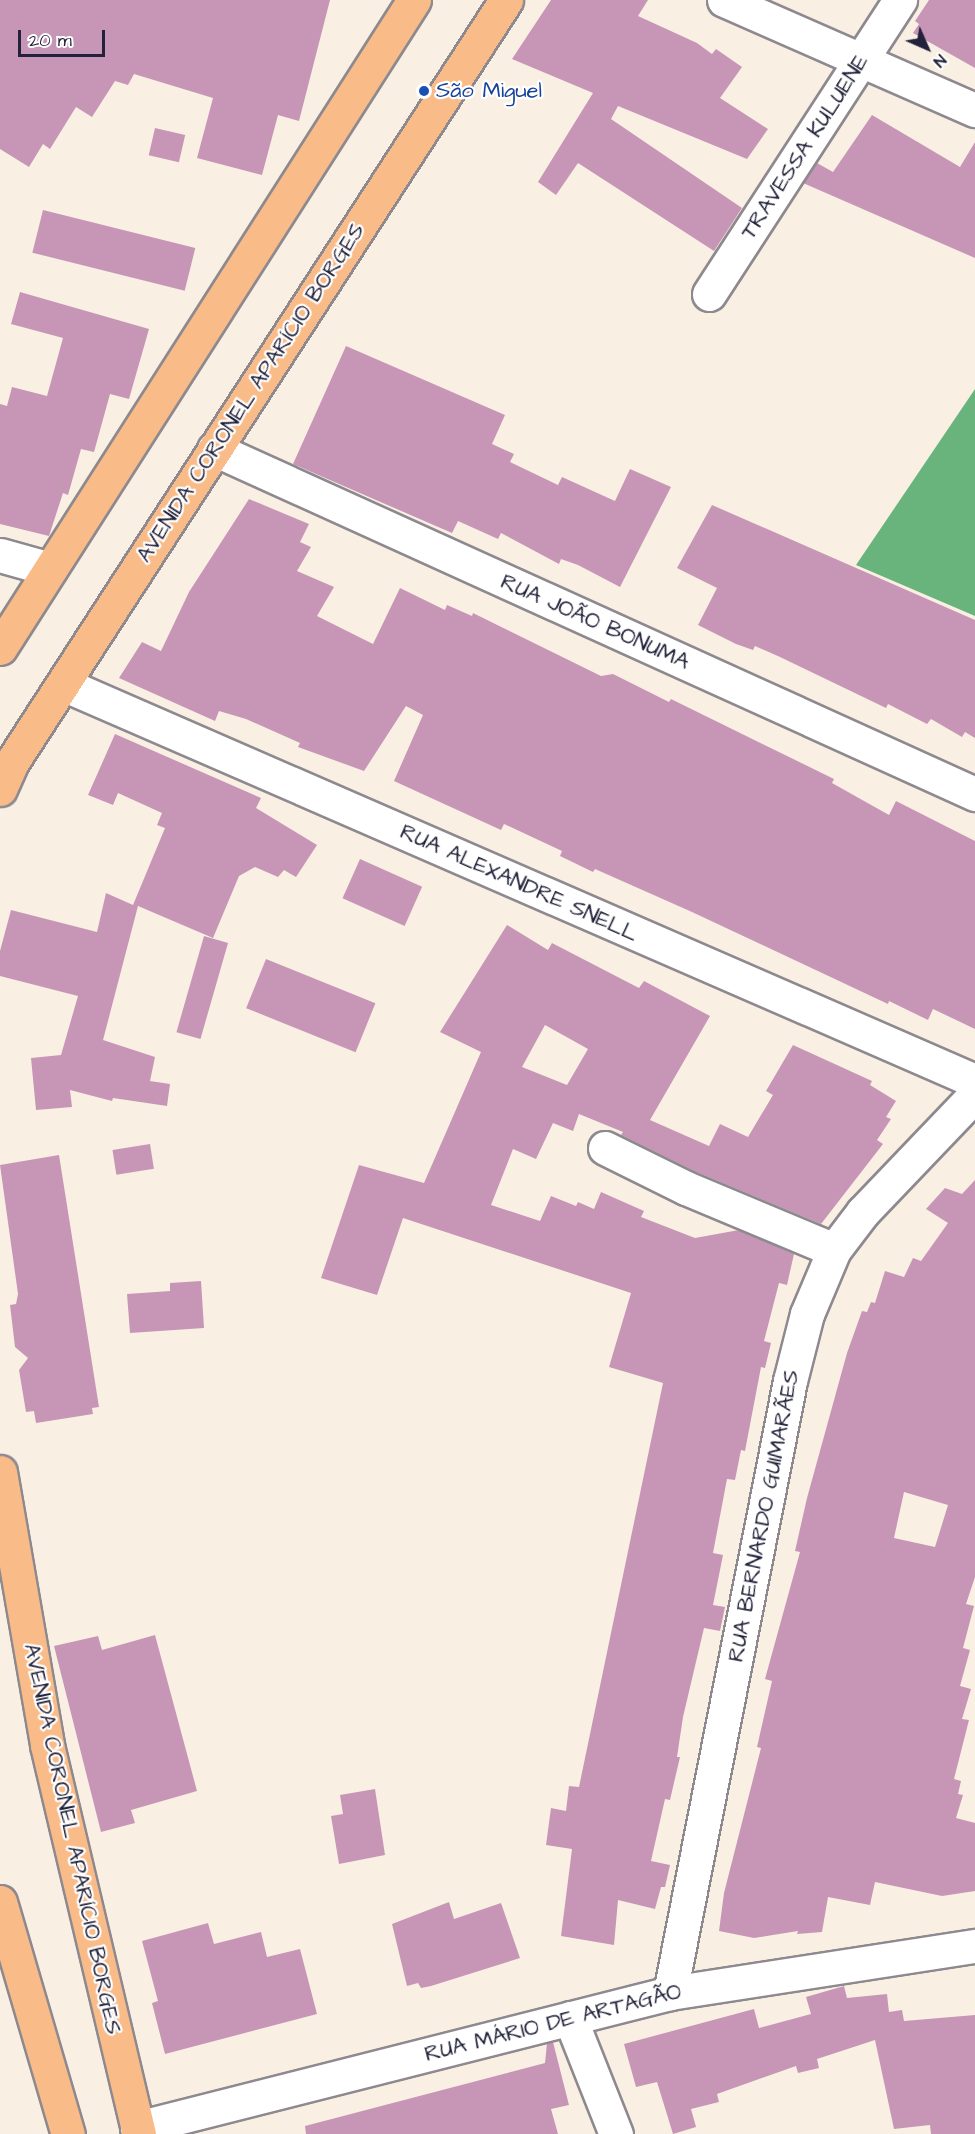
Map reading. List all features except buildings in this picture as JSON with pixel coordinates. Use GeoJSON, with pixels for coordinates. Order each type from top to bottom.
{"type":"FeatureCollection","features":[{"type":"Feature","properties":{"kind":"main road"},"geometry":{"type":"LineString","coordinates":[[0,648],[414,0]]}},
{"type":"Feature","properties":{"kind":"main road","name":"AVENIDA CORONEL APARÍCIO BORGES"},"geometry":{"type":"LineString","coordinates":[[0,789],[12,762],[506,0]]}},
{"type":"Feature","properties":{"kind":"main road","name":"AVENIDA CORONEL APARÍCIO BORGES"},"geometry":{"type":"LineString","coordinates":[[0,1472],[47,1745],[138,2131]]}},
{"type":"Feature","properties":{"kind":"main road"},"geometry":{"type":"LineString","coordinates":[[0,1902],[68,2134]]}},
{"type":"Feature","properties":{"kind":"street"},"geometry":{"type":"LineString","coordinates":[[724,0],[975,110]]}},
{"type":"Feature","properties":{"kind":"street","name":"TRAVESSA KULUENE"},"geometry":{"type":"LineString","coordinates":[[709,294],[900,0]]}},
{"type":"Feature","properties":{"kind":"street","name":"RUA JOÃO BONUMA"},"geometry":{"type":"LineString","coordinates":[[214,449],[975,794]]}},
{"type":"Feature","properties":{"kind":"street"},"geometry":{"type":"LineString","coordinates":[[0,555],[50,569]]}},
{"type":"Feature","properties":{"kind":"street","name":"RUA ALEXANDRE SNELL"},"geometry":{"type":"LineString","coordinates":[[63,684],[975,1082]]}},
{"type":"Feature","properties":{"kind":"street","name":"RUA BERNARDO GUIMARÃES"},"geometry":{"type":"LineString","coordinates":[[670,1993],[790,1381],[807,1314],[834,1250],[864,1212],[975,1095]]}},
{"type":"Feature","properties":{"kind":"street"},"geometry":{"type":"LineString","coordinates":[[605,1148],[686,1188],[834,1250]]}},
{"type":"Feature","properties":{"kind":"street","name":"RUA MÁRIO DE ARTAGÃO"},"geometry":{"type":"LineString","coordinates":[[138,2131],[670,1993],[975,1946]]}},
{"type":"Feature","properties":{"kind":"street"},"geometry":{"type":"LineString","coordinates":[[570,2018],[616,2134]]}},
{"type":"Feature","properties":{"kind":"green space"},"geometry":{"type":"Polygon","coordinates":[[[975,389],[975,616],[856,565],[975,389]]]}},
{"type":"Feature","properties":{"kind":"place","name":"São Miguel"},"geometry":{"type":"Point","coordinates":[424,91]}}]}
